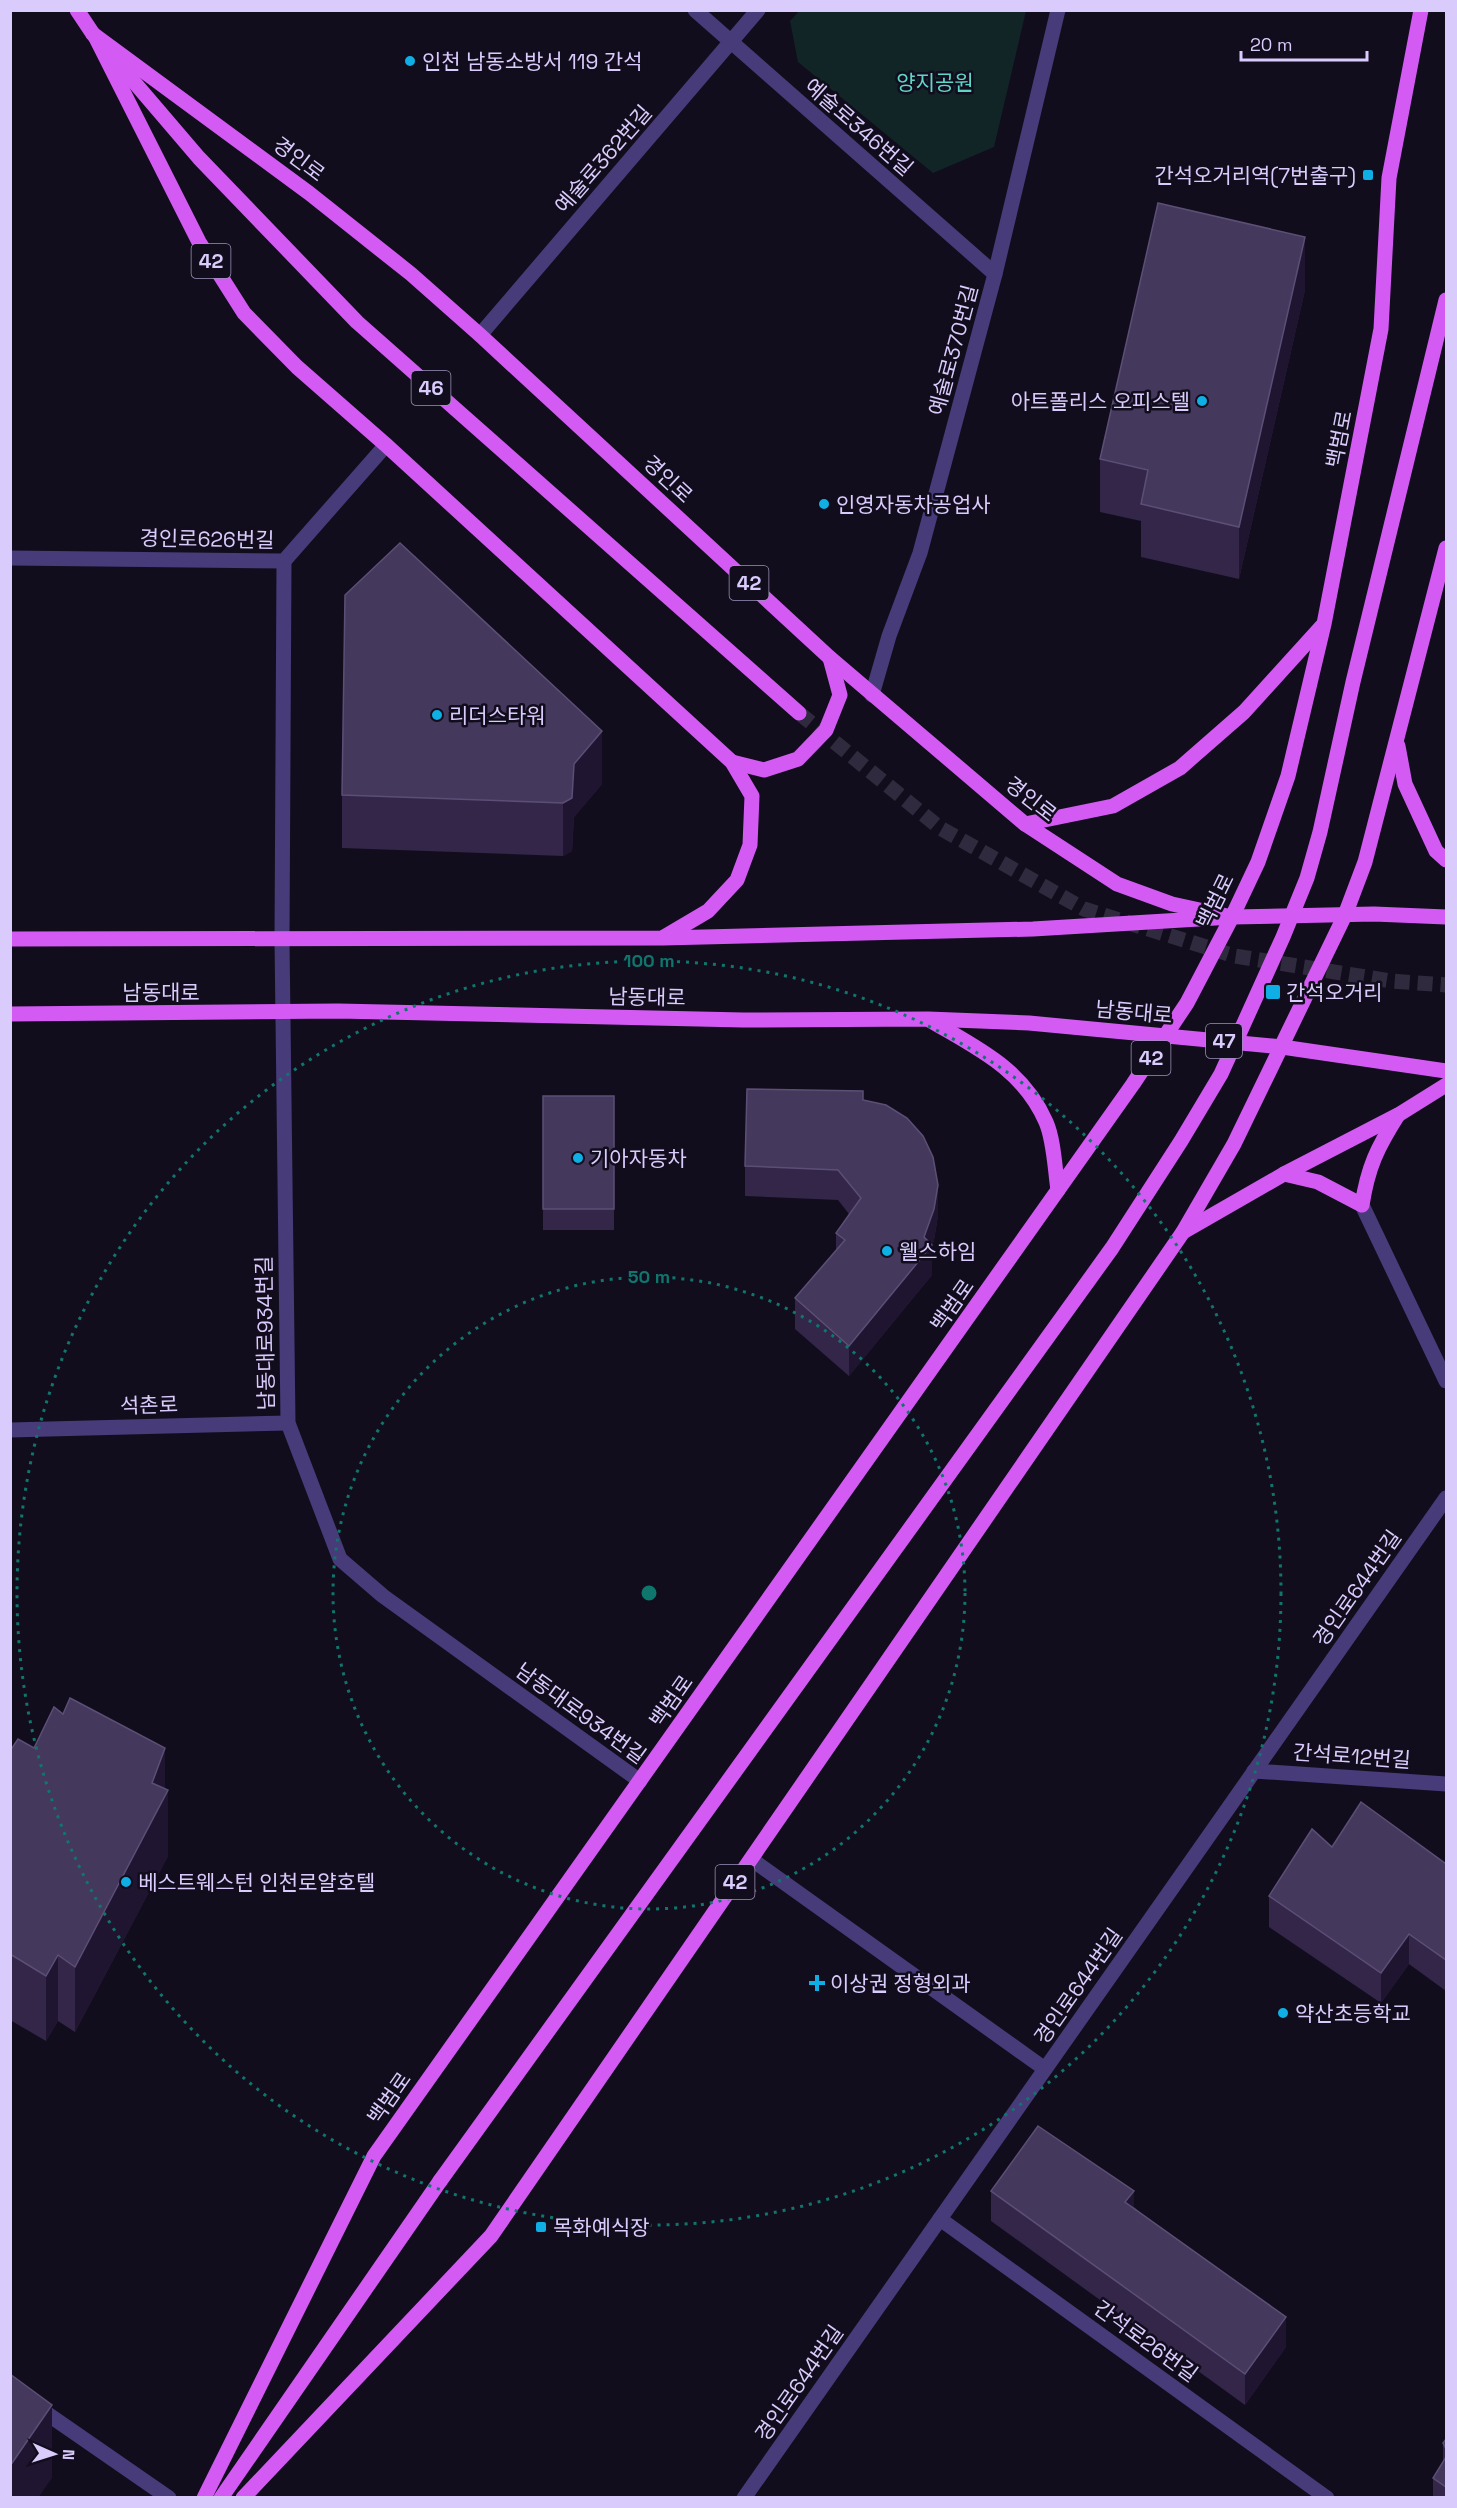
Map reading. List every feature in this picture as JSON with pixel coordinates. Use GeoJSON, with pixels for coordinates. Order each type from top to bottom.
{"type":"FeatureCollection","features":[{"type":"Feature","properties":{"kind":"main road","name":"경인로"},"geometry":{"type":"LineString","coordinates":[[77,10],[93,34],[199,242],[244,313],[297,367],[386,445],[732,762]]}},
{"type":"Feature","properties":{"kind":"main road","name":"백범로"},"geometry":{"type":"LineString","coordinates":[[204,2498],[374,2156],[1166,1036],[1187,1003],[1232,917],[1258,862],[1288,776],[1324,624],[1381,328],[1389,178],[1421,10]]}},
{"type":"Feature","properties":{"kind":"main road","name":"경인로"},"geometry":{"type":"LineString","coordinates":[[93,34],[309,193],[411,274],[480,334],[830,658],[1025,824],[1117,885],[1172,904],[1232,917]]}},
{"type":"Feature","properties":{"kind":"main road","name":"경인로"},"geometry":{"type":"LineString","coordinates":[[93,34],[199,158],[357,322],[799,713]]}},
{"type":"Feature","properties":{"kind":"main road"},"geometry":{"type":"LineString","coordinates":[[221,2498],[440,2181],[1112,1248],[1221,1074],[1274,958],[1307,878],[1320,832],[1353,682],[1446,300]]}},
{"type":"Feature","properties":{"kind":"main road"},"geometry":{"type":"LineString","coordinates":[[1345,915],[1365,862],[1446,548]]}},
{"type":"Feature","properties":{"kind":"main road"},"geometry":{"type":"LineString","coordinates":[[1025,824],[1113,806],[1180,768],[1244,712],[1324,624]]}},
{"type":"Feature","properties":{"kind":"main road"},"geometry":{"type":"LineString","coordinates":[[732,762],[764,770],[798,759],[826,730],[840,695],[830,658]]}},
{"type":"Feature","properties":{"kind":"main road"},"geometry":{"type":"LineString","coordinates":[[1398,741],[1405,784],[1436,851],[1446,860]]}},
{"type":"Feature","properties":{"kind":"main road"},"geometry":{"type":"LineString","coordinates":[[663,938],[708,911],[736,880],[740,871],[750,844],[752,796],[732,762]]}},
{"type":"Feature","properties":{"kind":"main road"},"geometry":{"type":"LineString","coordinates":[[10,939],[663,938],[1034,929],[1232,917],[1345,915],[1446,917]]}},
{"type":"Feature","properties":{"kind":"main road","name":"42"},"geometry":{"type":"LineString","coordinates":[[243,2498],[491,2236],[1184,1232],[1234,1144],[1345,915]]}},
{"type":"Feature","properties":{"kind":"main road","name":"남동대로"},"geometry":{"type":"LineString","coordinates":[[10,1014],[282,1012],[743,1020],[928,1019],[1029,1023],[1282,1047],[1446,1071]]}},
{"type":"Feature","properties":{"kind":"main road"},"geometry":{"type":"LineString","coordinates":[[928,1019],[994,1059],[1025,1084],[1047,1124],[1058,1190]]}},
{"type":"Feature","properties":{"kind":"main road"},"geometry":{"type":"LineString","coordinates":[[1184,1232],[1284,1174],[1398,1116],[1446,1085]]}},
{"type":"Feature","properties":{"kind":"main road"},"geometry":{"type":"LineString","coordinates":[[1284,1174],[1318,1182],[1362,1205],[1366,1178],[1377,1149],[1398,1116]]}},
{"type":"Feature","properties":{"kind":"street","name":"예술로346번길"},"geometry":{"type":"LineString","coordinates":[[695,10],[995,274]]}},
{"type":"Feature","properties":{"kind":"street","name":"예술로362번길"},"geometry":{"type":"LineString","coordinates":[[480,334],[758,10]]}},
{"type":"Feature","properties":{"kind":"street","name":"예술로370번길"},"geometry":{"type":"LineString","coordinates":[[872,695],[889,636],[920,553],[995,274],[1058,10]]}},
{"type":"Feature","properties":{"kind":"street","name":"경인로626번길"},"geometry":{"type":"LineString","coordinates":[[10,558],[284,561],[386,445]]}},
{"type":"Feature","properties":{"kind":"street","name":"남동대로934번길"},"geometry":{"type":"LineString","coordinates":[[284,561],[282,1012],[288,1423],[340,1559],[383,1596],[640,1781]]}},
{"type":"Feature","properties":{"kind":"street"},"geometry":{"type":"LineString","coordinates":[[1362,1205],[1446,1381]]}},
{"type":"Feature","properties":{"kind":"street","name":"석촌로"},"geometry":{"type":"LineString","coordinates":[[10,1430],[288,1423]]}},
{"type":"Feature","properties":{"kind":"street","name":"경인로644번길"},"geometry":{"type":"LineString","coordinates":[[744,2498],[1446,1498]]}},
{"type":"Feature","properties":{"kind":"street","name":"간석로12번길"},"geometry":{"type":"LineString","coordinates":[[1254,1771],[1446,1784]]}},
{"type":"Feature","properties":{"kind":"street"},"geometry":{"type":"LineString","coordinates":[[751,1859],[1045,2069]]}},
{"type":"Feature","properties":{"kind":"street","name":"간석로26번길"},"geometry":{"type":"LineString","coordinates":[[940,2219],[1327,2498]]}},
{"type":"Feature","properties":{"kind":"street"},"geometry":{"type":"LineString","coordinates":[[10,2388],[169,2498]]}},
{"type":"Feature","properties":{"kind":"green space","name":"양지공원"},"geometry":{"type":"Polygon","coordinates":[[[800,10],[1026,11],[994,147],[933,173],[798,62],[790,21],[800,10]]]}},
{"type":"Feature","properties":{"kind":"building","name":"아트폴리스 오피스텔"},"geometry":{"type":"Polygon","coordinates":[[[1158,203],[1305,237],[1239,527],[1141,504],[1148,470],[1100,459],[1158,203]]]}},
{"type":"Feature","properties":{"kind":"building","name":"리더스타워"},"geometry":{"type":"Polygon","coordinates":[[[400,543],[602,731],[574,764],[572,798],[563,803],[342,795],[345,595],[400,543]]]}},
{"type":"Feature","properties":{"kind":"building","name":"웰스하임"},"geometry":{"type":"Polygon","coordinates":[[[747,1089],[863,1091],[863,1100],[886,1105],[907,1118],[923,1136],[933,1157],[938,1185],[934,1209],[924,1237],[932,1245],[849,1346],[795,1298],[845,1240],[836,1233],[861,1198],[838,1170],[745,1166],[747,1089]]]}},
{"type":"Feature","properties":{"kind":"building"},"geometry":{"type":"Polygon","coordinates":[[[543,1096],[614,1096],[614,1209],[543,1209],[543,1096]]]}},
{"type":"Feature","properties":{"kind":"building","name":"베스트웨스턴 인천로얄호텔"},"geometry":{"type":"Polygon","coordinates":[[[70,1698],[165,1748],[152,1783],[168,1790],[75,1967],[58,1955],[46,1976],[10,1954],[10,1751],[18,1739],[34,1748],[54,1707],[63,1714],[70,1698]]]}},
{"type":"Feature","properties":{"kind":"building"},"geometry":{"type":"Polygon","coordinates":[[[1361,1802],[1446,1864],[1446,1960],[1409,1934],[1381,1973],[1269,1896],[1312,1829],[1332,1847],[1361,1802]]]}},
{"type":"Feature","properties":{"kind":"building"},"geometry":{"type":"Polygon","coordinates":[[[1038,2126],[1134,2191],[1125,2202],[1286,2317],[1245,2374],[991,2191],[1038,2126]]]}},
{"type":"Feature","properties":{"kind":"building"},"geometry":{"type":"Polygon","coordinates":[[[10,2374],[52,2405],[10,2466],[10,2374]]]}},
{"type":"Feature","properties":{"kind":"building"},"geometry":{"type":"Polygon","coordinates":[[[1446,2457],[1446,2487],[1433,2478],[1446,2457]]]}},
{"type":"Feature","properties":{"kind":"tunnel"},"geometry":{"type":"LineString","coordinates":[[799,713],[940,828],[1084,909],[1235,956],[1391,981],[1446,985]]}},
{"type":"Feature","properties":{"kind":"place","name":"인천 남동소방서 119 간석"},"geometry":{"type":"Point","coordinates":[410,61]}},
{"type":"Feature","properties":{"kind":"place","name":"간석오거리역(7번출구)"},"geometry":{"type":"Point","coordinates":[1368,175]}},
{"type":"Feature","properties":{"kind":"place","name":"아트폴리스 오피스텔"},"geometry":{"type":"Point","coordinates":[1202,401]}},
{"type":"Feature","properties":{"kind":"place","name":"인영자동차공업사"},"geometry":{"type":"Point","coordinates":[824,504]}},
{"type":"Feature","properties":{"kind":"place","name":"리더스타워"},"geometry":{"type":"Point","coordinates":[437,715]}},
{"type":"Feature","properties":{"kind":"place","name":"간석오거리"},"geometry":{"type":"Point","coordinates":[1273,992]}},
{"type":"Feature","properties":{"kind":"place","name":"기아자동차"},"geometry":{"type":"Point","coordinates":[578,1158]}},
{"type":"Feature","properties":{"kind":"place","name":"웰스하임"},"geometry":{"type":"Point","coordinates":[887,1251]}},
{"type":"Feature","properties":{"kind":"place","name":"베스트웨스턴 인천로얄호텔"},"geometry":{"type":"Point","coordinates":[126,1882]}},
{"type":"Feature","properties":{"kind":"place","name":"이상권 정형외과"},"geometry":{"type":"Point","coordinates":[817,1983]}},
{"type":"Feature","properties":{"kind":"place","name":"약산초등학교"},"geometry":{"type":"Point","coordinates":[1283,2013]}},
{"type":"Feature","properties":{"kind":"place","name":"목화예식장"},"geometry":{"type":"Point","coordinates":[541,2227]}}]}
